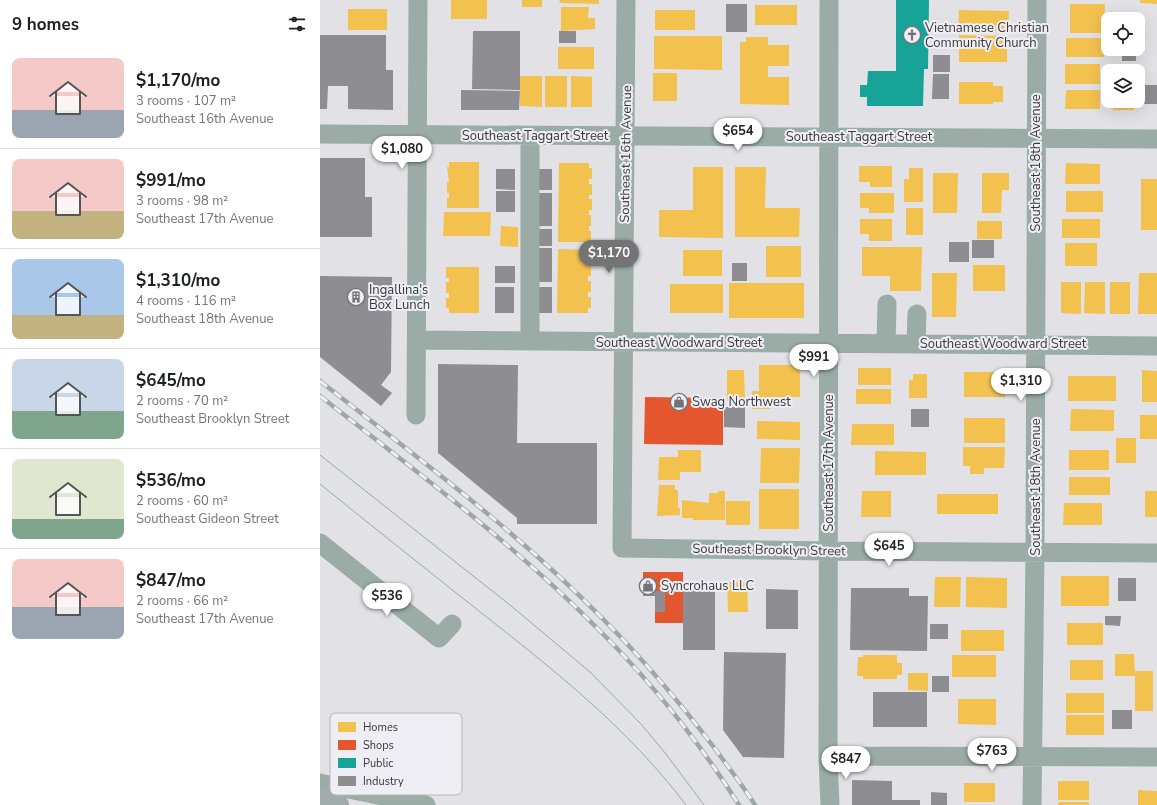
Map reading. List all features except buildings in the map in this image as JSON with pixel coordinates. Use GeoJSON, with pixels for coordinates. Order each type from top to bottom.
{"type":"FeatureCollection","features":[{"type":"Feature","properties":{"kind":"main road"},"geometry":{"type":"LineString","coordinates":[[320,798],[338,805]]}},
{"type":"Feature","properties":{"kind":"street"},"geometry":{"type":"LineString","coordinates":[[416,416],[418,0]]}},
{"type":"Feature","properties":{"kind":"street","name":"Southeast 16th Avenue"},"geometry":{"type":"LineString","coordinates":[[622,548],[626,0]]}},
{"type":"Feature","properties":{"kind":"street","name":"Southeast 17th Avenue"},"geometry":{"type":"LineString","coordinates":[[829,0],[828,756],[830,805]]}},
{"type":"Feature","properties":{"kind":"street","name":"Southeast 18th Avenue"},"geometry":{"type":"LineString","coordinates":[[1032,805],[1035,552],[1037,0]]}},
{"type":"Feature","properties":{"kind":"street","name":"Southeast Taggart Street"},"geometry":{"type":"LineString","coordinates":[[320,134],[1036,137],[1157,139]]}},
{"type":"Feature","properties":{"kind":"street"},"geometry":{"type":"LineString","coordinates":[[530,136],[530,342]]}},
{"type":"Feature","properties":{"kind":"street"},"geometry":{"type":"LineString","coordinates":[[886,344],[887,304]]}},
{"type":"Feature","properties":{"kind":"street"},"geometry":{"type":"LineString","coordinates":[[916,344],[917,314]]}},
{"type":"Feature","properties":{"kind":"street","name":"Southeast Woodward Street"},"geometry":{"type":"LineString","coordinates":[[417,340],[623,343],[1036,344],[1157,346]]}},
{"type":"Feature","properties":{"kind":"street"},"geometry":{"type":"LineString","coordinates":[[320,543],[439,638],[452,624]]}},
{"type":"Feature","properties":{"kind":"street","name":"Southeast Brooklyn Street"},"geometry":{"type":"LineString","coordinates":[[622,548],[829,551],[1157,552]]}},
{"type":"Feature","properties":{"kind":"street"},"geometry":{"type":"LineString","coordinates":[[828,756],[1157,757]]}},
{"type":"Feature","properties":{"kind":"street"},"geometry":{"type":"LineString","coordinates":[[320,783],[330,785]]}},
{"type":"Feature","properties":{"kind":"street"},"geometry":{"type":"LineString","coordinates":[[378,795],[426,805]]}},
{"type":"Feature","properties":{"kind":"tram line"},"geometry":{"type":"LineString","coordinates":[[320,455],[510,605],[590,672],[641,724],[666,754],[704,805]]}},
{"type":"Feature","properties":{"kind":"tram line"},"geometry":{"type":"LineString","coordinates":[[320,484],[589,701],[639,750],[686,805]]}},
{"type":"Feature","properties":{"kind":"railway"},"geometry":{"type":"LineString","coordinates":[[320,381],[465,495],[500,524],[569,586],[632,649],[661,682],[716,750],[755,805]]}},
{"type":"Feature","properties":{"kind":"railway"},"geometry":{"type":"LineString","coordinates":[[320,396],[494,534],[528,563],[593,624],[653,688],[671,710],[707,757],[739,805]]}},
{"type":"Feature","properties":{"kind":"place","name":"Vietnamese Christian Community Church"},"geometry":{"type":"Point","coordinates":[912,35]}},
{"type":"Feature","properties":{"kind":"place","name":"Ingallina's Box Lunch"},"geometry":{"type":"Point","coordinates":[356,297]}},
{"type":"Feature","properties":{"kind":"place","name":"Swag Northwest"},"geometry":{"type":"Point","coordinates":[679,402]}},
{"type":"Feature","properties":{"kind":"place","name":"Syncrohaus LLC"},"geometry":{"type":"Point","coordinates":[648,586]}}]}
